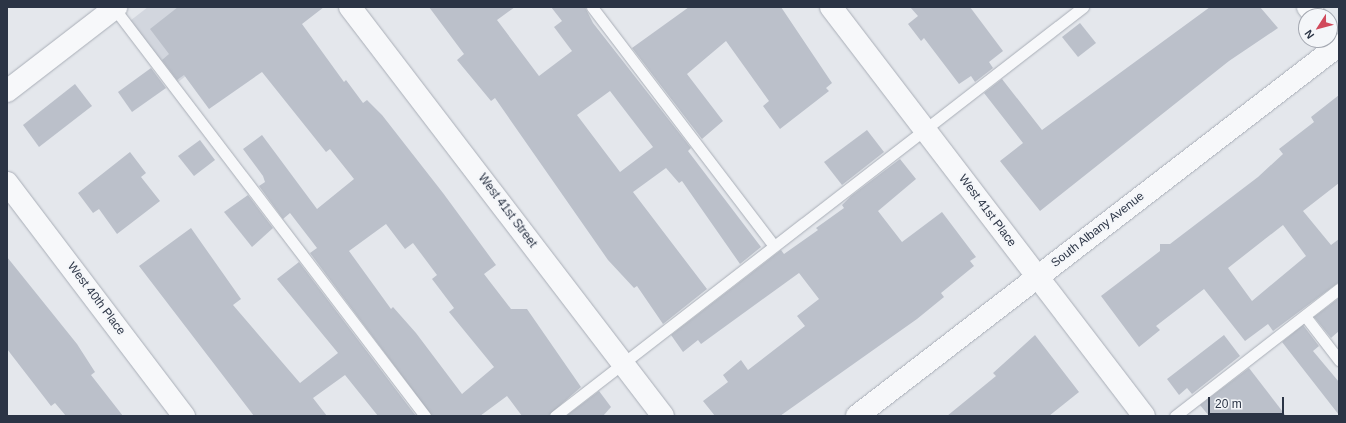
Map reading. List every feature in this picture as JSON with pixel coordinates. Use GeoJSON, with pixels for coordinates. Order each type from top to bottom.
{"type":"FeatureCollection","features":[{"type":"Feature","properties":{"kind":"street","name":"West 41st Street"},"geometry":{"type":"LineString","coordinates":[[350,7],[663,416]]}},
{"type":"Feature","properties":{"kind":"street","name":"West 41st Place"},"geometry":{"type":"LineString","coordinates":[[831,7],[1144,416]]}},
{"type":"Feature","properties":{"kind":"street"},"geometry":{"type":"LineString","coordinates":[[7,90],[115,8]]}},
{"type":"Feature","properties":{"kind":"street","name":"South Albany Avenue"},"geometry":{"type":"LineString","coordinates":[[857,416],[1038,277],[1331,48]]}},
{"type":"Feature","properties":{"kind":"street","name":"West 40th Place"},"geometry":{"type":"LineString","coordinates":[[7,183],[184,416]]}},
{"type":"Feature","properties":{"kind":"lane"},"geometry":{"type":"LineString","coordinates":[[592,7],[774,246]]}},
{"type":"Feature","properties":{"kind":"lane"},"geometry":{"type":"LineString","coordinates":[[115,8],[425,416]]}},
{"type":"Feature","properties":{"kind":"lane"},"geometry":{"type":"LineString","coordinates":[[555,416],[925,130],[1078,9]]}},
{"type":"Feature","properties":{"kind":"lane"},"geometry":{"type":"LineString","coordinates":[[1175,416],[1339,289]]}},
{"type":"Feature","properties":{"kind":"lane"},"geometry":{"type":"LineString","coordinates":[[1305,316],[1339,360]]}},
{"type":"Feature","properties":{"kind":"shaded area"},"geometry":{"type":"Polygon","coordinates":[[[148,7],[274,7],[173,86],[126,24],[148,7]]]}},
{"type":"Feature","properties":{"kind":"building"},"geometry":{"type":"Polygon","coordinates":[[[178,7],[324,7],[302,24],[344,82],[346,80],[363,103],[367,100],[382,115],[443,193],[496,265],[484,274],[511,309],[527,309],[581,387],[548,416],[522,416],[507,396],[480,416],[432,416],[310,253],[317,248],[290,213],[283,219],[259,186],[265,182],[263,176],[243,149],[262,135],[317,209],[354,179],[330,149],[326,152],[262,72],[209,109],[184,75],[177,80],[162,60],[169,54],[150,29],[178,7]],[[386,224],[349,251],[391,309],[393,307],[416,333],[462,394],[494,367],[449,312],[454,308],[432,279],[437,275],[413,243],[405,249],[386,224]]]}},
{"type":"Feature","properties":{"kind":"building"},"geometry":{"type":"Polygon","coordinates":[[[429,7],[515,7],[497,20],[539,76],[572,51],[554,27],[562,21],[551,7],[585,7],[593,23],[691,148],[688,151],[761,247],[740,264],[682,181],[679,183],[666,168],[633,192],[707,289],[663,324],[637,286],[634,288],[608,260],[495,98],[491,101],[457,60],[464,54],[429,7]],[[610,91],[577,115],[620,172],[653,147],[610,91]]]}},
{"type":"Feature","properties":{"kind":"building"},"geometry":{"type":"Polygon","coordinates":[[[689,7],[781,7],[832,83],[826,88],[829,91],[780,129],[763,106],[769,101],[726,41],[687,74],[723,121],[702,139],[632,48],[689,7]]]}},
{"type":"Feature","properties":{"kind":"building"},"geometry":{"type":"Polygon","coordinates":[[[910,7],[970,7],[1003,51],[989,62],[993,68],[975,82],[971,76],[959,84],[924,38],[921,41],[908,24],[918,16],[910,7]]]}},
{"type":"Feature","properties":{"kind":"building"},"geometry":{"type":"Polygon","coordinates":[[[1210,7],[1260,7],[1278,28],[1229,61],[1040,211],[1000,161],[1023,143],[984,93],[1002,79],[1042,130],[1210,7]]]}},
{"type":"Feature","properties":{"kind":"building"},"geometry":{"type":"Polygon","coordinates":[[[1080,23],[1096,43],[1078,57],[1062,37],[1080,23]]]}},
{"type":"Feature","properties":{"kind":"building"},"geometry":{"type":"Polygon","coordinates":[[[151,68],[166,88],[132,112],[118,92],[151,68]]]}},
{"type":"Feature","properties":{"kind":"building"},"geometry":{"type":"Polygon","coordinates":[[[75,84],[92,106],[39,147],[23,125],[75,84]]]}},
{"type":"Feature","properties":{"kind":"building"},"geometry":{"type":"Polygon","coordinates":[[[1339,95],[1339,183],[1303,211],[1331,245],[1339,239],[1339,282],[1273,331],[1268,324],[1245,341],[1204,289],[1156,326],[1160,330],[1139,347],[1101,296],[1160,251],[1160,244],[1170,244],[1258,177],[1283,154],[1279,149],[1314,122],[1311,117],[1339,95]],[[1283,225],[1228,268],[1252,301],[1306,256],[1283,225]]]}},
{"type":"Feature","properties":{"kind":"building"},"geometry":{"type":"Polygon","coordinates":[[[867,130],[884,152],[842,185],[824,162],[867,130]]]}},
{"type":"Feature","properties":{"kind":"building"},"geometry":{"type":"Polygon","coordinates":[[[200,140],[215,160],[194,176],[178,156],[200,140]]]}},
{"type":"Feature","properties":{"kind":"building"},"geometry":{"type":"Polygon","coordinates":[[[130,152],[146,173],[141,177],[160,201],[117,234],[99,209],[93,213],[78,193],[130,152]]]}},
{"type":"Feature","properties":{"kind":"building"},"geometry":{"type":"Polygon","coordinates":[[[900,159],[916,179],[878,211],[902,242],[942,212],[976,257],[970,261],[974,266],[941,293],[944,297],[917,319],[780,416],[715,416],[703,401],[728,382],[723,375],[741,360],[748,370],[805,326],[797,316],[819,299],[799,273],[701,344],[698,340],[683,352],[671,335],[781,250],[784,254],[818,230],[816,228],[844,208],[842,205],[851,196],[900,159]]]}},
{"type":"Feature","properties":{"kind":"building"},"geometry":{"type":"Polygon","coordinates":[[[248,195],[273,228],[252,247],[224,212],[248,195]]]}},
{"type":"Feature","properties":{"kind":"building"},"geometry":{"type":"Polygon","coordinates":[[[191,228],[241,299],[233,305],[300,383],[338,353],[277,279],[299,262],[416,416],[378,416],[345,375],[313,398],[327,416],[254,416],[139,266],[191,228]]]}},
{"type":"Feature","properties":{"kind":"building"},"geometry":{"type":"Polygon","coordinates":[[[7,257],[77,344],[95,372],[91,375],[123,416],[66,416],[55,403],[51,406],[7,349],[7,257]]]}},
{"type":"Feature","properties":{"kind":"building"},"geometry":{"type":"Polygon","coordinates":[[[1339,298],[1339,331],[1331,338],[1314,317],[1339,298]]]}},
{"type":"Feature","properties":{"kind":"building"},"geometry":{"type":"Polygon","coordinates":[[[1303,325],[1319,346],[1313,351],[1339,382],[1339,415],[1282,342],[1303,325]]]}},
{"type":"Feature","properties":{"kind":"building"},"geometry":{"type":"Polygon","coordinates":[[[1035,335],[1079,392],[1049,416],[947,416],[996,376],[993,373],[1035,335]]]}},
{"type":"Feature","properties":{"kind":"building"},"geometry":{"type":"Polygon","coordinates":[[[1224,335],[1240,356],[1192,394],[1187,388],[1179,395],[1167,379],[1224,335]]]}},
{"type":"Feature","properties":{"kind":"building"},"geometry":{"type":"Polygon","coordinates":[[[1249,368],[1286,416],[1209,416],[1200,405],[1249,368]]]}},
{"type":"Feature","properties":{"kind":"building"},"geometry":{"type":"Polygon","coordinates":[[[599,391],[611,407],[603,416],[566,416],[599,391]]]}}]}
